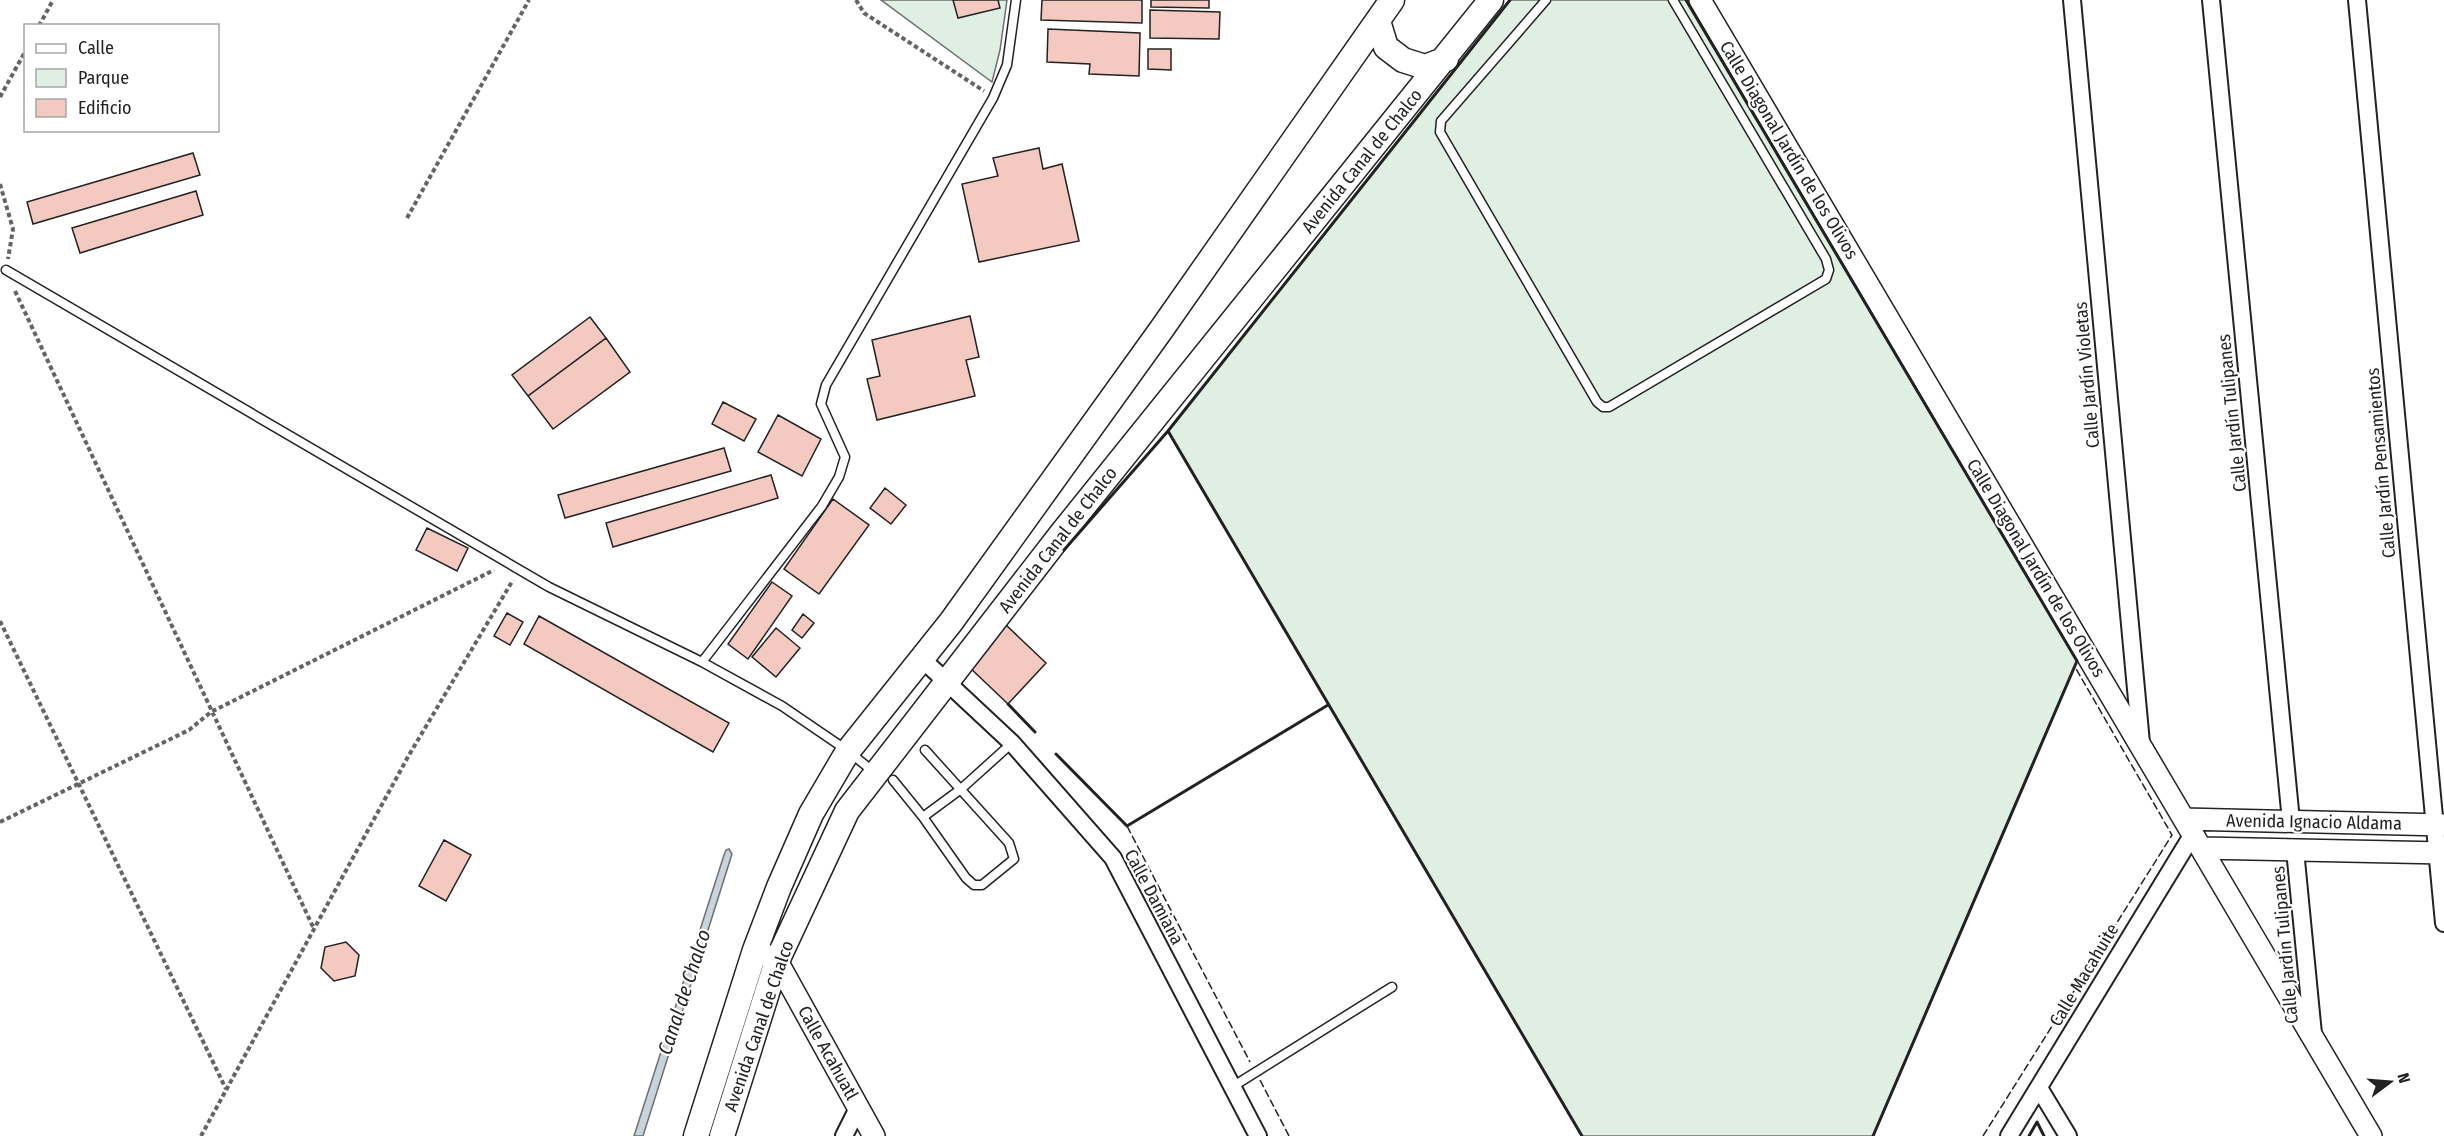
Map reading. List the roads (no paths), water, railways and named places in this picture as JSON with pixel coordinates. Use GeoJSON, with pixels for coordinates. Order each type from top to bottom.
{"type":"FeatureCollection","features":[{"type":"Feature","properties":{"kind":"main road","name":"Avenida Canal de Chalco"},"geometry":{"type":"LineString","coordinates":[[696,1136],[755,950],[779,886],[811,814],[848,751],[951,622],[1155,339],[1392,0]]}},
{"type":"Feature","properties":{"kind":"main road","name":"Avenida Canal de Chalco"},"geometry":{"type":"LineString","coordinates":[[722,1136],[777,961],[847,811],[884,777],[946,682],[1155,417],[1446,59],[1491,0]]}},
{"type":"Feature","properties":{"kind":"main road"},"geometry":{"type":"LineString","coordinates":[[1378,21],[1386,46],[1403,60],[1425,67],[1446,59]]}},
{"type":"Feature","properties":{"kind":"street","name":"Calle Diagonal Jardín de los Olivos"},"geometry":{"type":"LineString","coordinates":[[1700,0],[2372,1136]]}},
{"type":"Feature","properties":{"kind":"street","name":"Calle Jardín Violetas"},"geometry":{"type":"LineString","coordinates":[[2072,0],[2141,746]]}},
{"type":"Feature","properties":{"kind":"street","name":"Calle Jardín Tulipanes"},"geometry":{"type":"LineString","coordinates":[[2211,0],[2291,821]]}},
{"type":"Feature","properties":{"kind":"street","name":"Calle Jardín Pensamientos"},"geometry":{"type":"LineString","coordinates":[[2357,0],[2439,825],[2444,923]]}},
{"type":"Feature","properties":{"kind":"street","name":"Calle Damiana"},"geometry":{"type":"LineString","coordinates":[[921,658],[1012,743],[1113,858],[1258,1136]]}},
{"type":"Feature","properties":{"kind":"street","name":"Avenida Ignacio Aldama"},"geometry":{"type":"LineString","coordinates":[[2193,834],[2291,821],[2439,825]]}},
{"type":"Feature","properties":{"kind":"street","name":"Avenida Ignacio Aldama"},"geometry":{"type":"LineString","coordinates":[[2193,834],[2295,850],[2440,853]]}},
{"type":"Feature","properties":{"kind":"street","name":"Calle Macahuite"},"geometry":{"type":"LineString","coordinates":[[2009,1136],[2193,834]]}},
{"type":"Feature","properties":{"kind":"street","name":"Calle Jardín Tulipanes"},"geometry":{"type":"LineString","coordinates":[[2295,850],[2313,1036]]}},
{"type":"Feature","properties":{"kind":"street"},"geometry":{"type":"LineString","coordinates":[[755,950],[777,961]]}},
{"type":"Feature","properties":{"kind":"street","name":"Calle Acahuatl"},"geometry":{"type":"LineString","coordinates":[[777,961],[874,1136]]}},
{"type":"Feature","properties":{"kind":"street"},"geometry":{"type":"LineString","coordinates":[[2039,1088],[2068,1136]]}},
{"type":"Feature","properties":{"kind":"street"},"geometry":{"type":"LineString","coordinates":[[844,1136],[858,1108]]}},
{"type":"Feature","properties":{"kind":"lane"},"geometry":{"type":"LineString","coordinates":[[702,662],[822,506],[839,477],[845,458],[821,404],[825,385],[993,98],[1007,65],[1016,0]]}},
{"type":"Feature","properties":{"kind":"lane"},"geometry":{"type":"LineString","coordinates":[[1546,0],[1441,122],[1440,132],[1443,142],[1597,402],[1603,407],[1610,406],[1826,279],[1829,270],[1826,259],[1673,0]]}},
{"type":"Feature","properties":{"kind":"lane"},"geometry":{"type":"LineString","coordinates":[[6,270],[549,587],[702,662],[782,706],[884,777],[923,817],[966,878],[974,885],[982,885],[1014,859],[1013,852],[1008,843],[925,750]]}},
{"type":"Feature","properties":{"kind":"lane"},"geometry":{"type":"LineString","coordinates":[[923,817],[961,789],[1012,743]]}},
{"type":"Feature","properties":{"kind":"lane"},"geometry":{"type":"LineString","coordinates":[[1232,1087],[1392,987]]}},
{"type":"Feature","properties":{"kind":"water","name":"Canal de Chalco"},"geometry":{"type":"Polygon","coordinates":[[[729,849],[732,854],[643,1136],[634,1136],[724,855],[729,849]]]}}]}
